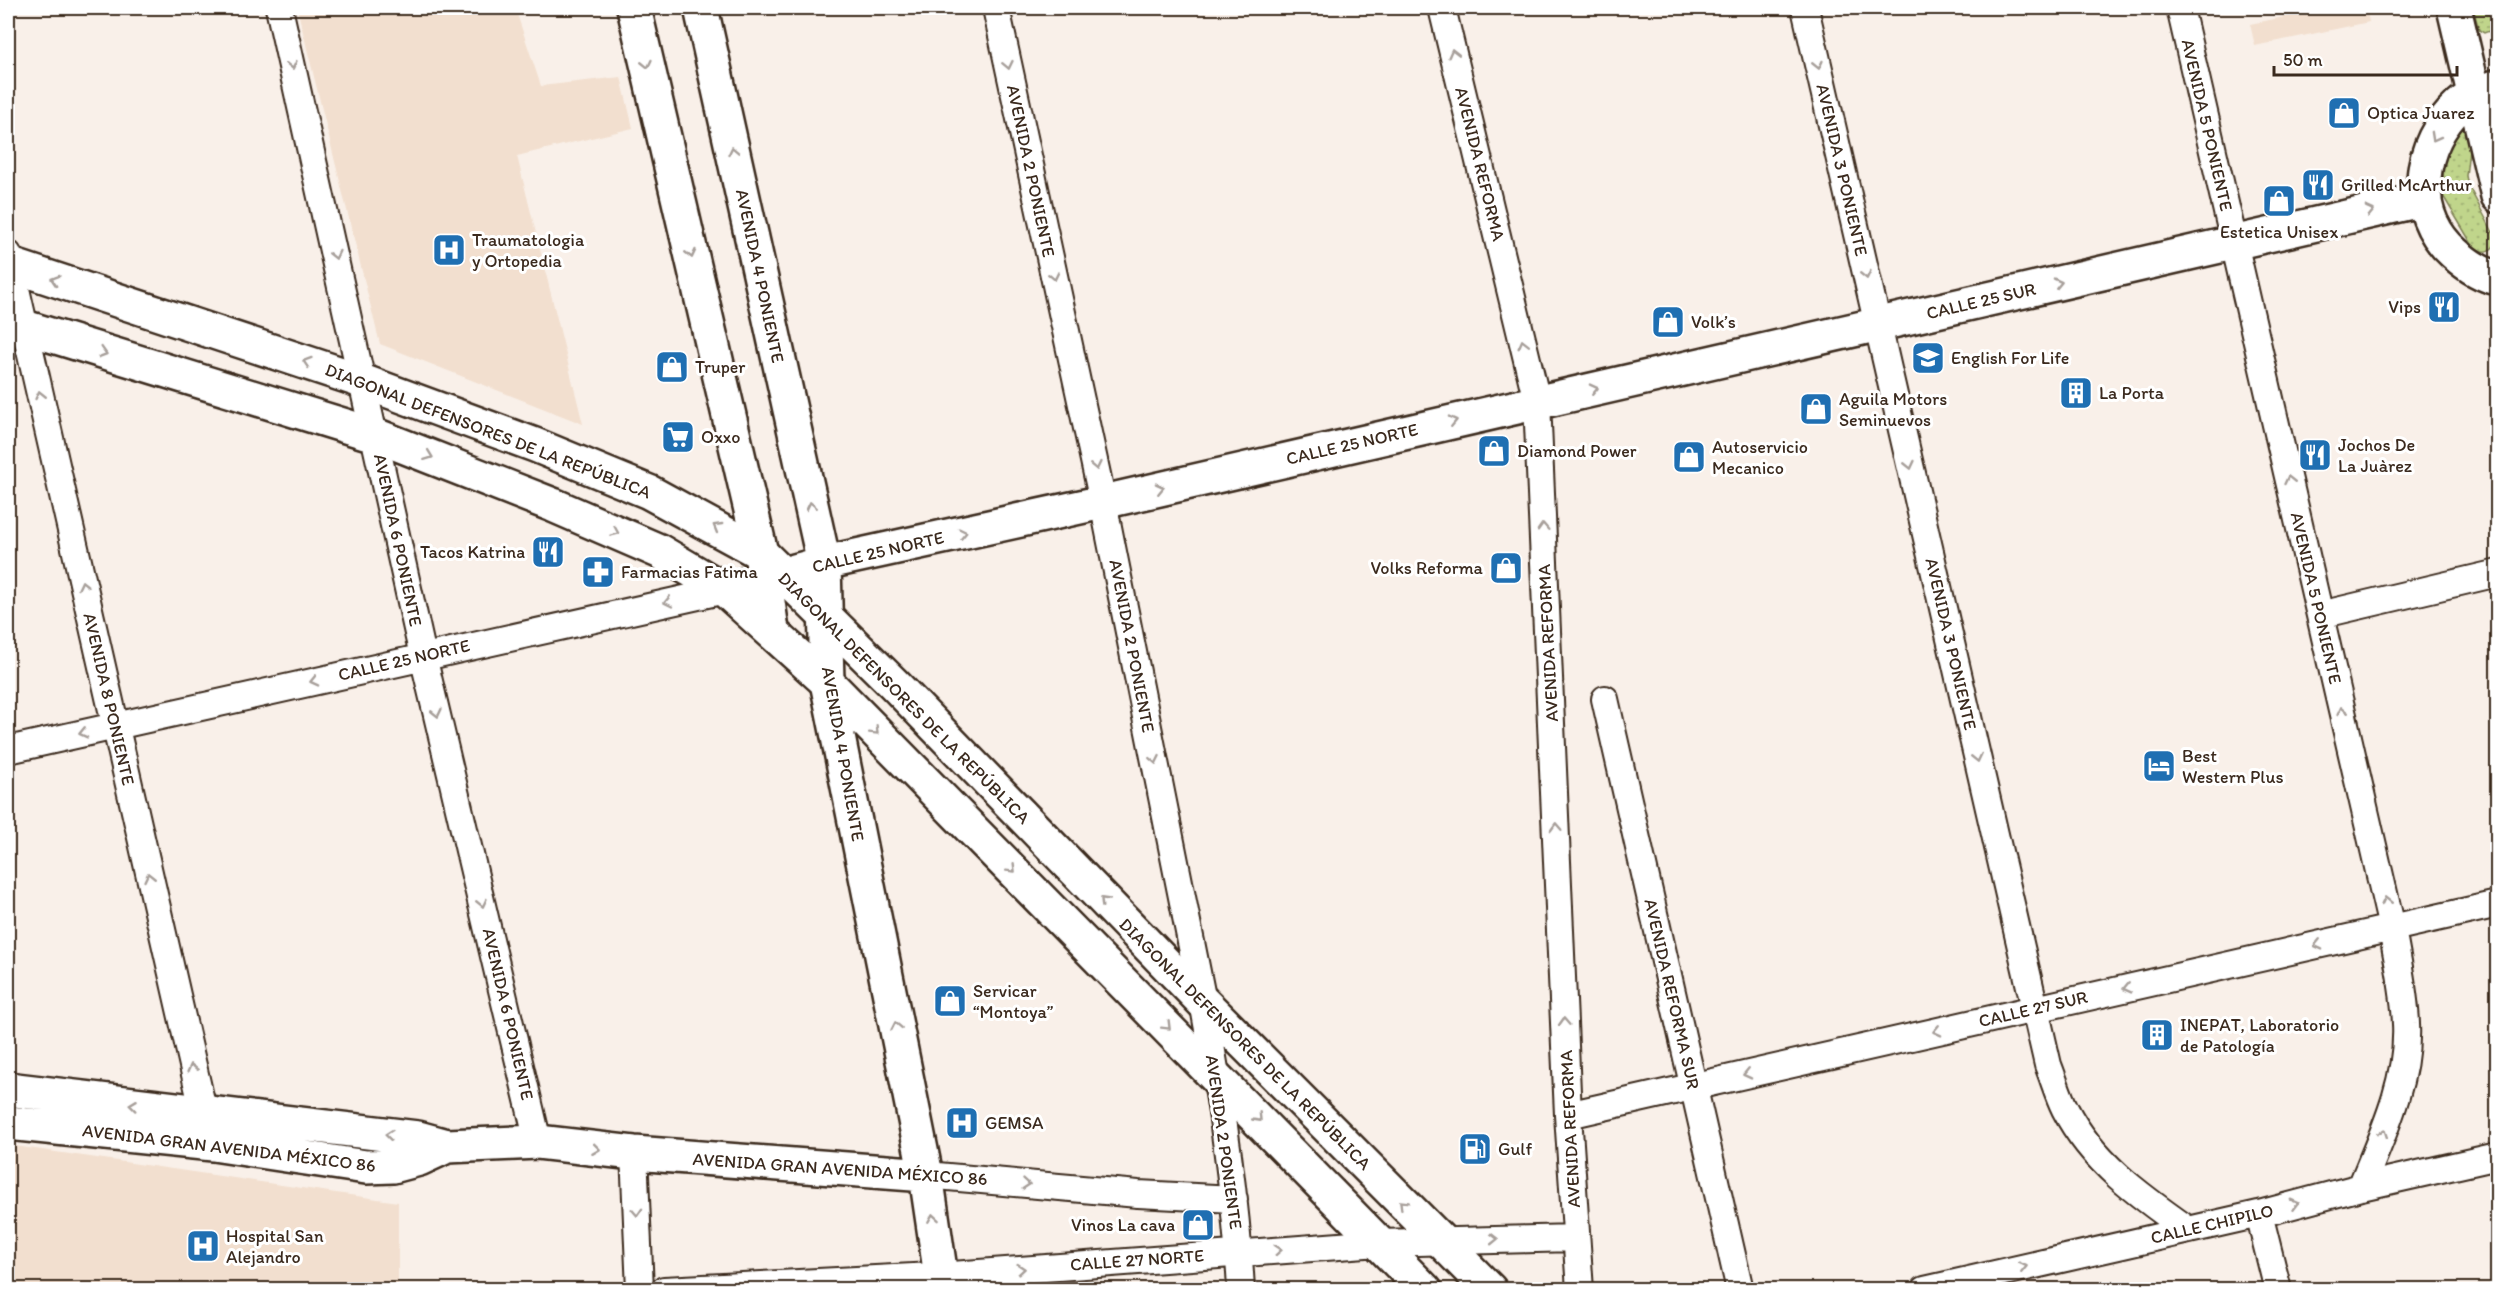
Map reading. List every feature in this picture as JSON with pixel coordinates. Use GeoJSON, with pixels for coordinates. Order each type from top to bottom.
{"type":"FeatureCollection","features":[{"type":"Feature","properties":{"kind":"main road"},"geometry":{"type":"LineString","coordinates":[[634,8],[769,568],[772,630]]}},
{"type":"Feature","properties":{"kind":"main road","name":"AVENIDA 4 PONIENTE"},"geometry":{"type":"LineString","coordinates":[[701,8],[824,563],[827,682],[926,1175],[942,1282]]}},
{"type":"Feature","properties":{"kind":"main road"},"geometry":{"type":"LineString","coordinates":[[2454,8],[2486,91],[2498,196]]}},
{"type":"Feature","properties":{"kind":"main road"},"geometry":{"type":"LineString","coordinates":[[2486,91],[2461,104],[2443,123],[2430,146],[2424,172],[2424,199],[2432,224],[2447,247],[2467,265],[2498,278]]}},
{"type":"Feature","properties":{"kind":"main road","name":"CALLE 25 SUR"},"geometry":{"type":"LineString","coordinates":[[1537,401],[2424,199]]}},
{"type":"Feature","properties":{"kind":"main road","name":"DIAGONAL DEFENSORES DE LA REPÚBLICA"},"geometry":{"type":"LineString","coordinates":[[8,261],[363,381],[535,445],[649,492],[769,568],[826,617],[1203,1002],[1490,1290]]}},
{"type":"Feature","properties":{"kind":"main road"},"geometry":{"type":"LineString","coordinates":[[16,326],[375,435],[553,505],[659,551],[725,590],[827,682],[1425,1290]]}},
{"type":"Feature","properties":{"kind":"main road","name":"CALLE 25 NORTE"},"geometry":{"type":"LineString","coordinates":[[725,590],[769,568],[824,563],[1103,502],[1537,401]]}},
{"type":"Feature","properties":{"kind":"main road","name":"AVENIDA GRAN AVENIDA MÉXICO 86"},"geometry":{"type":"LineString","coordinates":[[8,1089],[418,1138],[447,1146],[538,1142],[634,1153],[926,1175]]}},
{"type":"Feature","properties":{"kind":"main road","name":"AVENIDA GRAN AVENIDA MÉXICO 86"},"geometry":{"type":"LineString","coordinates":[[8,1123],[213,1144],[366,1167],[393,1166],[419,1159],[447,1146]]}},
{"type":"Feature","properties":{"kind":"street","name":"AVENIDA 6 PONIENTE"},"geometry":{"type":"LineString","coordinates":[[279,8],[423,656],[538,1142]]}},
{"type":"Feature","properties":{"kind":"street","name":"AVENIDA 2 PONIENTE"},"geometry":{"type":"LineString","coordinates":[[996,8],[1103,502],[1203,1002],[1217,1076],[1234,1199],[1241,1290]]}},
{"type":"Feature","properties":{"kind":"street","name":"AVENIDA REFORMA"},"geometry":{"type":"LineString","coordinates":[[1442,8],[1537,401],[1568,1115],[1575,1238],[1581,1290]]}},
{"type":"Feature","properties":{"kind":"street","name":"AVENIDA 3 PONIENTE"},"geometry":{"type":"LineString","coordinates":[[1805,8],[2048,1065],[2061,1098],[2090,1148],[2115,1174],[2187,1229]]}},
{"type":"Feature","properties":{"kind":"street","name":"AVENIDA 5 PONIENTE"},"geometry":{"type":"LineString","coordinates":[[2180,8],[2392,928],[2406,1023],[2405,1061],[2381,1140],[2361,1187]]}},
{"type":"Feature","properties":{"kind":"street","name":"AVENIDA 8 PONIENTE"},"geometry":{"type":"LineString","coordinates":[[8,261],[16,326],[115,726],[202,1113],[213,1144]]}},
{"type":"Feature","properties":{"kind":"street"},"geometry":{"type":"LineString","coordinates":[[2320,615],[2498,573]]}},
{"type":"Feature","properties":{"kind":"street","name":"CALLE 25 NORTE"},"geometry":{"type":"LineString","coordinates":[[8,750],[725,590]]}},
{"type":"Feature","properties":{"kind":"street","name":"AVENIDA REFORMA SUR"},"geometry":{"type":"LineString","coordinates":[[1605,699],[1740,1290]]}},
{"type":"Feature","properties":{"kind":"street","name":"CALLE 27 SUR"},"geometry":{"type":"LineString","coordinates":[[1568,1115],[2498,904]]}},
{"type":"Feature","properties":{"kind":"street"},"geometry":{"type":"LineString","coordinates":[[634,1153],[640,1290]]}},
{"type":"Feature","properties":{"kind":"street","name":"CALLE CHIPILO"},"geometry":{"type":"LineString","coordinates":[[1925,1290],[2259,1214],[2498,1155]]}},
{"type":"Feature","properties":{"kind":"street","name":"AVENIDA GRAN AVENIDA MÉXICO 86"},"geometry":{"type":"LineString","coordinates":[[926,1175],[1138,1194],[1234,1199]]}},
{"type":"Feature","properties":{"kind":"street"},"geometry":{"type":"LineString","coordinates":[[2259,1214],[2278,1290]]}},
{"type":"Feature","properties":{"kind":"street","name":"CALLE 27 NORTE"},"geometry":{"type":"LineString","coordinates":[[664,1290],[942,1282],[1239,1253],[1379,1243],[1575,1238]]}},
{"type":"Feature","properties":{"kind":"shaded area","name":"Traumatologia y Ortopedia"},"geometry":{"type":"Polygon","coordinates":[[[297,8],[515,8],[541,86],[621,77],[633,128],[517,156],[583,424],[380,344],[297,8]]]}},
{"type":"Feature","properties":{"kind":"shaded area"},"geometry":{"type":"Polygon","coordinates":[[[2327,8],[2366,8],[2369,22],[2255,46],[2250,24],[2327,8]]]}},
{"type":"Feature","properties":{"kind":"shaded area","name":"Hospital San Alejandro"},"geometry":{"type":"Polygon","coordinates":[[[8,1145],[398,1202],[398,1289],[8,1289],[8,1145]]]}},
{"type":"Feature","properties":{"kind":"green space"},"geometry":{"type":"Polygon","coordinates":[[[2473,8],[2491,8],[2495,25],[2492,30],[2484,33],[2479,30],[2473,8]]]}},
{"type":"Feature","properties":{"kind":"green space"},"geometry":{"type":"Polygon","coordinates":[[[2457,123],[2466,125],[2471,132],[2466,176],[2468,185],[2497,240],[2487,251],[2480,251],[2473,246],[2442,194],[2446,134],[2457,123]]]}},
{"type":"Feature","properties":{"kind":"place","name":"Optica Juarez"},"geometry":{"type":"Point","coordinates":[2344,113]}},
{"type":"Feature","properties":{"kind":"place","name":"Grilled McArthur"},"geometry":{"type":"Point","coordinates":[2318,185]}},
{"type":"Feature","properties":{"kind":"place","name":"Estetica Unisex"},"geometry":{"type":"Point","coordinates":[2279,201]}},
{"type":"Feature","properties":{"kind":"place","name":"Traumatologia y Ortopedia"},"geometry":{"type":"Point","coordinates":[449,250]}},
{"type":"Feature","properties":{"kind":"place","name":"Vips"},"geometry":{"type":"Point","coordinates":[2444,307]}},
{"type":"Feature","properties":{"kind":"place","name":"Volk’s"},"geometry":{"type":"Point","coordinates":[1668,322]}},
{"type":"Feature","properties":{"kind":"place","name":"English For Life"},"geometry":{"type":"Point","coordinates":[1928,358]}},
{"type":"Feature","properties":{"kind":"place","name":"Truper"},"geometry":{"type":"Point","coordinates":[672,367]}},
{"type":"Feature","properties":{"kind":"place","name":"La Porta"},"geometry":{"type":"Point","coordinates":[2076,393]}},
{"type":"Feature","properties":{"kind":"place","name":"Aguila Motors Seminuevos"},"geometry":{"type":"Point","coordinates":[1816,409]}},
{"type":"Feature","properties":{"kind":"place","name":"Oxxo"},"geometry":{"type":"Point","coordinates":[678,437]}},
{"type":"Feature","properties":{"kind":"place","name":"Diamond Power"},"geometry":{"type":"Point","coordinates":[1494,451]}},
{"type":"Feature","properties":{"kind":"place","name":"Jochos De La Juàrez"},"geometry":{"type":"Point","coordinates":[2315,455]}},
{"type":"Feature","properties":{"kind":"place","name":"Autoservicio Mecanico"},"geometry":{"type":"Point","coordinates":[1689,457]}},
{"type":"Feature","properties":{"kind":"place","name":"Tacos Katrina"},"geometry":{"type":"Point","coordinates":[548,552]}},
{"type":"Feature","properties":{"kind":"place","name":"Volks Reforma"},"geometry":{"type":"Point","coordinates":[1506,568]}},
{"type":"Feature","properties":{"kind":"place","name":"Farmacias Fatima"},"geometry":{"type":"Point","coordinates":[598,572]}},
{"type":"Feature","properties":{"kind":"place","name":"Best Western Plus"},"geometry":{"type":"Point","coordinates":[2159,766]}},
{"type":"Feature","properties":{"kind":"place","name":"Servicar “Montoya”"},"geometry":{"type":"Point","coordinates":[950,1001]}},
{"type":"Feature","properties":{"kind":"place","name":"INEPAT, Laboratorio de Patología"},"geometry":{"type":"Point","coordinates":[2157,1035]}},
{"type":"Feature","properties":{"kind":"place","name":"GEMSA"},"geometry":{"type":"Point","coordinates":[962,1123]}},
{"type":"Feature","properties":{"kind":"place","name":"Gulf"},"geometry":{"type":"Point","coordinates":[1475,1149]}},
{"type":"Feature","properties":{"kind":"place","name":"Vinos La cava"},"geometry":{"type":"Point","coordinates":[1198,1225]}},
{"type":"Feature","properties":{"kind":"place","name":"Hospital San Alejandro"},"geometry":{"type":"Point","coordinates":[203,1246]}}]}
